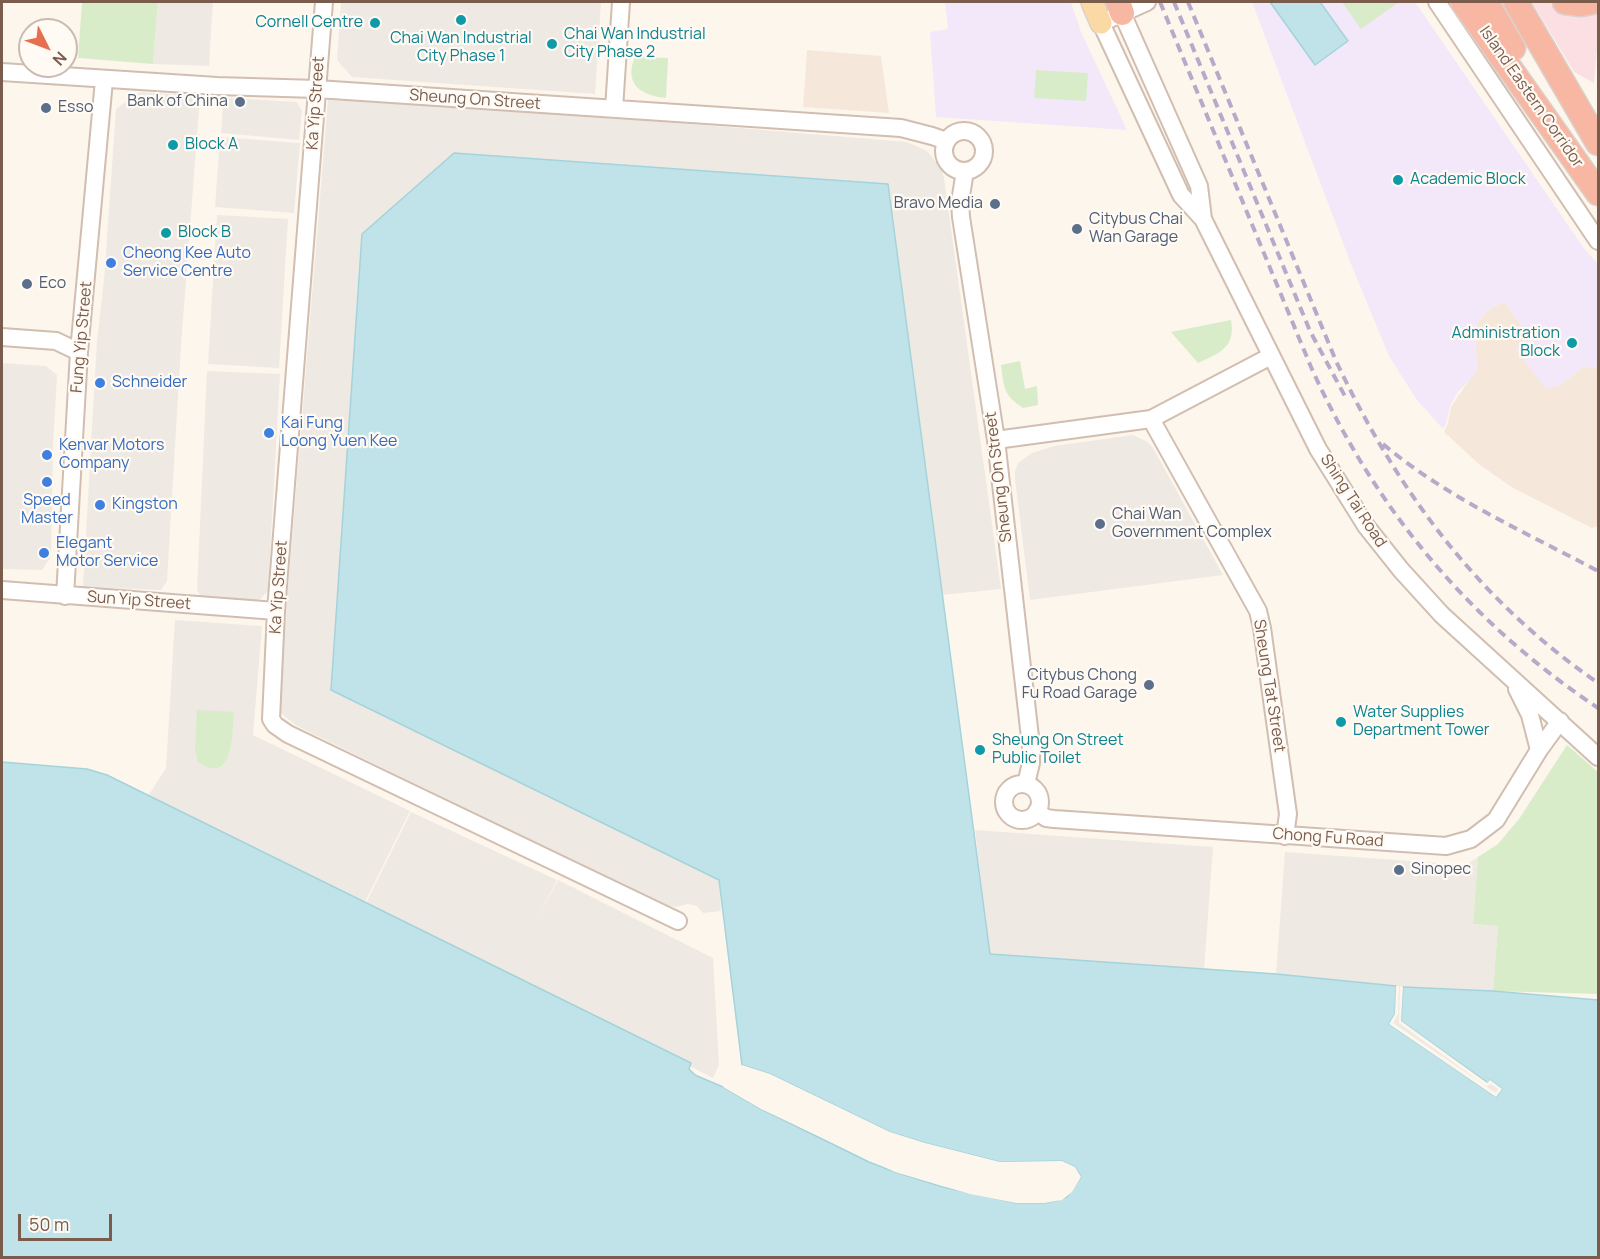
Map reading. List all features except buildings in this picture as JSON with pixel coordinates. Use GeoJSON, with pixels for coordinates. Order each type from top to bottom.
{"type":"FeatureCollection","features":[{"type":"Feature","properties":{"kind":"highway","name":"Island Eastern Corridor"},"geometry":{"type":"LineString","coordinates":[[1464,2],[1595,188]]}},
{"type":"Feature","properties":{"kind":"highway"},"geometry":{"type":"LineString","coordinates":[[1486,2],[1595,188]]}},
{"type":"Feature","properties":{"kind":"highway","name":"Island Eastern Corridor"},"geometry":{"type":"LineString","coordinates":[[1516,2],[1599,143]]}},
{"type":"Feature","properties":{"kind":"highway"},"geometry":{"type":"LineString","coordinates":[[1565,2],[1581,4],[1592,2]]}},
{"type":"Feature","properties":{"kind":"main road"},"geometry":{"type":"LineString","coordinates":[[1092,2],[1114,13]]}},
{"type":"Feature","properties":{"kind":"street","name":"Ka Yip Street"},"geometry":{"type":"LineString","coordinates":[[324,2],[276,611],[271,719],[280,729],[678,921]]}},
{"type":"Feature","properties":{"kind":"street"},"geometry":{"type":"LineString","coordinates":[[614,109],[621,2]]}},
{"type":"Feature","properties":{"kind":"street"},"geometry":{"type":"LineString","coordinates":[[1114,13],[1147,2]]}},
{"type":"Feature","properties":{"kind":"street"},"geometry":{"type":"LineString","coordinates":[[1437,2],[1587,227],[1599,241]]}},
{"type":"Feature","properties":{"kind":"street","name":"Shing Tai Road"},"geometry":{"type":"LineString","coordinates":[[1114,13],[1199,186],[1203,219]]}},
{"type":"Feature","properties":{"kind":"street","name":"Shing Tai Road"},"geometry":{"type":"LineString","coordinates":[[1114,13],[1181,195],[1203,219],[1318,449],[1366,526],[1401,570],[1442,615],[1599,757]]}},
{"type":"Feature","properties":{"kind":"street","name":"Sheung On Street"},"geometry":{"type":"LineString","coordinates":[[2,72],[104,80],[317,89],[901,128],[947,141]]}},
{"type":"Feature","properties":{"kind":"street","name":"Fung Yip Street"},"geometry":{"type":"LineString","coordinates":[[65,596],[81,330],[104,80]]}},
{"type":"Feature","properties":{"kind":"street"},"geometry":{"type":"LineString","coordinates":[[956,132],[975,134],[980,138],[985,149],[984,156],[977,167],[965,171],[952,167],[945,155],[947,141],[956,132]]}},
{"type":"Feature","properties":{"kind":"street","name":"Sheung On Street"},"geometry":{"type":"LineString","coordinates":[[965,171],[960,202],[961,217],[996,440],[1031,746],[1031,763],[1026,784]]}},
{"type":"Feature","properties":{"kind":"street"},"geometry":{"type":"LineString","coordinates":[[56,341],[81,330]]}},
{"type":"Feature","properties":{"kind":"street"},"geometry":{"type":"LineString","coordinates":[[2,337],[56,341],[80,352]]}},
{"type":"Feature","properties":{"kind":"street"},"geometry":{"type":"LineString","coordinates":[[996,440],[1151,419],[1271,356]]}},
{"type":"Feature","properties":{"kind":"street","name":"Sheung Tat Street"},"geometry":{"type":"LineString","coordinates":[[1151,419],[1258,611],[1288,814],[1286,836]]}},
{"type":"Feature","properties":{"kind":"street","name":"Sun Yip Street"},"geometry":{"type":"LineString","coordinates":[[2,590],[276,611]]}},
{"type":"Feature","properties":{"kind":"street"},"geometry":{"type":"LineString","coordinates":[[1512,680],[1530,715],[1539,750]]}},
{"type":"Feature","properties":{"kind":"street","name":"Chong Fu Road"},"geometry":{"type":"LineString","coordinates":[[1037,811],[1046,818],[1054,819],[1446,846],[1471,839],[1496,819],[1539,750],[1560,722]]}},
{"type":"Feature","properties":{"kind":"street"},"geometry":{"type":"LineString","coordinates":[[1026,784],[1032,787],[1040,797],[1037,811],[1030,818],[1018,820],[1012,817],[1005,808],[1007,792],[1015,785],[1026,784]]}},
{"type":"Feature","properties":{"kind":"shaded area"},"geometry":{"type":"Polygon","coordinates":[[[158,2],[213,2],[209,66],[153,64],[158,2]]]}},
{"type":"Feature","properties":{"kind":"shaded area"},"geometry":{"type":"Polygon","coordinates":[[[341,2],[601,2],[595,94],[352,77],[337,60],[341,2]]]}},
{"type":"Feature","properties":{"kind":"shaded area"},"geometry":{"type":"Polygon","coordinates":[[[945,2],[1071,2],[1081,32],[1127,130],[936,117],[930,32],[948,29],[945,2]]]}},
{"type":"Feature","properties":{"kind":"shaded area"},"geometry":{"type":"Polygon","coordinates":[[[1252,2],[1415,2],[1583,247],[1598,264],[1598,365],[1593,369],[1585,366],[1559,386],[1545,388],[1516,349],[1531,338],[1504,301],[1486,312],[1477,323],[1475,333],[1477,368],[1473,376],[1457,393],[1450,406],[1443,429],[1417,400],[1389,356],[1351,264],[1252,2]]]}},
{"type":"Feature","properties":{"kind":"shaded area"},"geometry":{"type":"Polygon","coordinates":[[[1532,2],[1598,2],[1594,83],[1574,72],[1532,2]]]}},
{"type":"Feature","properties":{"kind":"shaded area"},"geometry":{"type":"Polygon","coordinates":[[[807,50],[881,56],[889,113],[803,107],[807,50]]]}},
{"type":"Feature","properties":{"kind":"shaded area"},"geometry":{"type":"Polygon","coordinates":[[[140,92],[200,96],[181,346],[167,581],[161,590],[83,587],[97,341],[104,280],[116,109],[140,92]]]}},
{"type":"Feature","properties":{"kind":"shaded area"},"geometry":{"type":"Polygon","coordinates":[[[228,98],[297,102],[302,111],[299,140],[221,133],[223,105],[228,98]]]}},
{"type":"Feature","properties":{"kind":"shaded area"},"geometry":{"type":"Polygon","coordinates":[[[328,100],[451,104],[907,142],[927,151],[941,168],[1001,589],[942,595],[719,880],[721,911],[703,913],[697,906],[688,904],[676,907],[657,904],[297,726],[278,711],[328,100]]]}},
{"type":"Feature","properties":{"kind":"shaded area"},"geometry":{"type":"Polygon","coordinates":[[[220,137],[300,143],[294,213],[215,207],[220,137]]]}},
{"type":"Feature","properties":{"kind":"shaded area"},"geometry":{"type":"Polygon","coordinates":[[[217,215],[288,219],[279,368],[208,364],[217,215]]]}},
{"type":"Feature","properties":{"kind":"shaded area"},"geometry":{"type":"Polygon","coordinates":[[[1504,301],[1531,338],[1516,350],[1559,386],[1585,366],[1593,369],[1598,365],[1598,526],[1592,528],[1513,488],[1480,465],[1444,432],[1451,407],[1477,368],[1475,333],[1477,323],[1486,312],[1504,301]]]}},
{"type":"Feature","properties":{"kind":"shaded area"},"geometry":{"type":"Polygon","coordinates":[[[2,363],[46,366],[57,375],[51,556],[42,570],[2,569],[2,363]]]}},
{"type":"Feature","properties":{"kind":"shaded area"},"geometry":{"type":"Polygon","coordinates":[[[207,371],[280,374],[268,591],[256,603],[203,600],[197,590],[207,371]]]}},
{"type":"Feature","properties":{"kind":"shaded area","name":"Chai Wan Government Complex"},"geometry":{"type":"Polygon","coordinates":[[[1133,435],[1148,442],[1153,448],[1223,575],[1030,600],[1015,479],[1018,463],[1032,453],[1054,446],[1133,435]]]}},
{"type":"Feature","properties":{"kind":"shaded area"},"geometry":{"type":"Polygon","coordinates":[[[175,620],[262,626],[253,735],[410,811],[365,902],[148,796],[166,768],[175,620]]]}},
{"type":"Feature","properties":{"kind":"shaded area"},"geometry":{"type":"Polygon","coordinates":[[[411,812],[557,880],[534,925],[558,880],[713,958],[719,1065],[713,1078],[509,973],[366,903],[411,812]]]}},
{"type":"Feature","properties":{"kind":"shaded area"},"geometry":{"type":"Polygon","coordinates":[[[975,830],[1213,847],[1204,970],[990,955],[975,830]]]}},
{"type":"Feature","properties":{"kind":"shaded area"},"geometry":{"type":"Polygon","coordinates":[[[1285,852],[1466,865],[1478,857],[1473,924],[1498,926],[1493,991],[1457,991],[1488,1083],[1502,1089],[1496,1097],[1389,1024],[1395,986],[1276,974],[1285,852]]]}},
{"type":"Feature","properties":{"kind":"green space"},"geometry":{"type":"Polygon","coordinates":[[[82,2],[158,2],[153,64],[78,58],[82,2]]]}},
{"type":"Feature","properties":{"kind":"green space"},"geometry":{"type":"Polygon","coordinates":[[[1342,2],[1399,2],[1361,29],[1342,2]]]}},
{"type":"Feature","properties":{"kind":"green space"},"geometry":{"type":"Polygon","coordinates":[[[635,57],[668,58],[666,98],[649,95],[637,87],[631,75],[635,57]]]}},
{"type":"Feature","properties":{"kind":"green space"},"geometry":{"type":"Polygon","coordinates":[[[1036,70],[1088,73],[1086,101],[1034,98],[1036,70]]]}},
{"type":"Feature","properties":{"kind":"green space"},"geometry":{"type":"Polygon","coordinates":[[[1231,320],[1231,337],[1228,343],[1219,352],[1198,363],[1171,332],[1231,320]]]}},
{"type":"Feature","properties":{"kind":"green space"},"geometry":{"type":"Polygon","coordinates":[[[1020,361],[1025,389],[1037,386],[1038,405],[1023,408],[1012,399],[1006,390],[1001,365],[1020,361]]]}},
{"type":"Feature","properties":{"kind":"green space"},"geometry":{"type":"Polygon","coordinates":[[[197,710],[234,712],[229,754],[225,763],[219,768],[210,768],[198,762],[195,749],[197,710]]]}},
{"type":"Feature","properties":{"kind":"green space"},"geometry":{"type":"Polygon","coordinates":[[[1567,745],[1598,772],[1598,994],[1493,991],[1498,926],[1473,924],[1478,857],[1498,844],[1519,819],[1567,745]]]}},
{"type":"Feature","properties":{"kind":"water"},"geometry":{"type":"Polygon","coordinates":[[[1270,2],[1320,2],[1348,41],[1315,65],[1270,2]]]}},
{"type":"Feature","properties":{"kind":"water"},"geometry":{"type":"Polygon","coordinates":[[[454,153],[888,184],[990,954],[1276,974],[1396,986],[1395,1014],[1389,1024],[1496,1097],[1502,1089],[1490,1080],[1488,1083],[1401,1021],[1403,987],[1493,991],[1598,1000],[1598,1257],[2,1257],[2,762],[87,769],[107,775],[691,1063],[689,1069],[695,1075],[869,1162],[895,1172],[943,1187],[1016,1203],[1044,1203],[1067,1197],[1081,1177],[1075,1167],[1062,1161],[1000,1162],[890,1132],[770,1074],[742,1065],[719,880],[331,690],[362,234],[454,153]]]}},
{"type":"Feature","properties":{"kind":"pier"},"geometry":{"type":"Polygon","coordinates":[[[1396,986],[1399,986],[1398,1014],[1393,1023],[1496,1093],[1498,1089],[1491,1084],[1486,1086],[1399,1023],[1400,986],[1403,987],[1401,1021],[1487,1083],[1490,1080],[1502,1089],[1496,1097],[1389,1024],[1395,1014],[1396,986]]]}},
{"type":"Feature","properties":{"kind":"pier"},"geometry":{"type":"Polygon","coordinates":[[[742,1065],[770,1074],[890,1132],[1000,1162],[1062,1161],[1075,1167],[1081,1177],[1072,1192],[1062,1200],[1044,1203],[1016,1203],[970,1194],[895,1172],[761,1109],[723,1087],[725,1085],[763,1107],[870,1159],[971,1191],[1016,1200],[1055,1198],[1070,1190],[1078,1177],[1073,1170],[1061,1164],[1000,1165],[889,1135],[768,1077],[740,1067],[742,1065]]]}},
{"type":"Feature","properties":{"kind":"railway"},"geometry":{"type":"LineString","coordinates":[[1160,2],[1311,367],[1336,419],[1365,468],[1396,515],[1467,600],[1551,674],[1598,708]]}},
{"type":"Feature","properties":{"kind":"railway"},"geometry":{"type":"LineString","coordinates":[[1174,2],[1310,331],[1347,400]]}},
{"type":"Feature","properties":{"kind":"railway"},"geometry":{"type":"LineString","coordinates":[[1188,2],[1336,361],[1386,455],[1445,540],[1479,579],[1515,616],[1555,651],[1598,683]]}},
{"type":"Feature","properties":{"kind":"railway"},"geometry":{"type":"LineString","coordinates":[[1383,444],[1460,498],[1598,571]]}},
{"type":"Feature","properties":{"kind":"place","name":"Chai Wan Industrial City Phase 1"},"geometry":{"type":"Point","coordinates":[461,20]}},
{"type":"Feature","properties":{"kind":"place","name":"Cornell Centre"},"geometry":{"type":"Point","coordinates":[375,23]}},
{"type":"Feature","properties":{"kind":"place","name":"Chai Wan Industrial City Phase 2"},"geometry":{"type":"Point","coordinates":[552,44]}},
{"type":"Feature","properties":{"kind":"place","name":"Bank of China"},"geometry":{"type":"Point","coordinates":[240,102]}},
{"type":"Feature","properties":{"kind":"place","name":"Esso"},"geometry":{"type":"Point","coordinates":[46,108]}},
{"type":"Feature","properties":{"kind":"place","name":"Block A"},"geometry":{"type":"Point","coordinates":[173,145]}},
{"type":"Feature","properties":{"kind":"place","name":"Academic Block"},"geometry":{"type":"Point","coordinates":[1398,180]}},
{"type":"Feature","properties":{"kind":"place","name":"Bravo Media"},"geometry":{"type":"Point","coordinates":[995,204]}},
{"type":"Feature","properties":{"kind":"place","name":"Citybus Chai Wan Garage"},"geometry":{"type":"Point","coordinates":[1077,229]}},
{"type":"Feature","properties":{"kind":"place","name":"Block B"},"geometry":{"type":"Point","coordinates":[166,233]}},
{"type":"Feature","properties":{"kind":"place","name":"Cheong Kee Auto Service Centre"},"geometry":{"type":"Point","coordinates":[111,263]}},
{"type":"Feature","properties":{"kind":"place","name":"Eco"},"geometry":{"type":"Point","coordinates":[27,284]}},
{"type":"Feature","properties":{"kind":"place","name":"Administration Block"},"geometry":{"type":"Point","coordinates":[1572,343]}},
{"type":"Feature","properties":{"kind":"place","name":"Schneider"},"geometry":{"type":"Point","coordinates":[100,383]}},
{"type":"Feature","properties":{"kind":"place","name":"Kai Fung Loong Yuen Kee"},"geometry":{"type":"Point","coordinates":[269,433]}},
{"type":"Feature","properties":{"kind":"place","name":"Kenvar Motors Company"},"geometry":{"type":"Point","coordinates":[47,455]}},
{"type":"Feature","properties":{"kind":"place","name":"Speed Master"},"geometry":{"type":"Point","coordinates":[47,482]}},
{"type":"Feature","properties":{"kind":"place","name":"Kingston"},"geometry":{"type":"Point","coordinates":[100,505]}},
{"type":"Feature","properties":{"kind":"place","name":"Chai Wan Government Complex"},"geometry":{"type":"Point","coordinates":[1100,524]}},
{"type":"Feature","properties":{"kind":"place","name":"Elegant Motor Service"},"geometry":{"type":"Point","coordinates":[44,553]}},
{"type":"Feature","properties":{"kind":"place","name":"Citybus Chong Fu Road Garage"},"geometry":{"type":"Point","coordinates":[1149,685]}},
{"type":"Feature","properties":{"kind":"place","name":"Water Supplies Department Tower"},"geometry":{"type":"Point","coordinates":[1341,722]}},
{"type":"Feature","properties":{"kind":"place","name":"Sheung On Street Public Toilet"},"geometry":{"type":"Point","coordinates":[980,750]}},
{"type":"Feature","properties":{"kind":"place","name":"Sinopec"},"geometry":{"type":"Point","coordinates":[1399,870]}}]}
